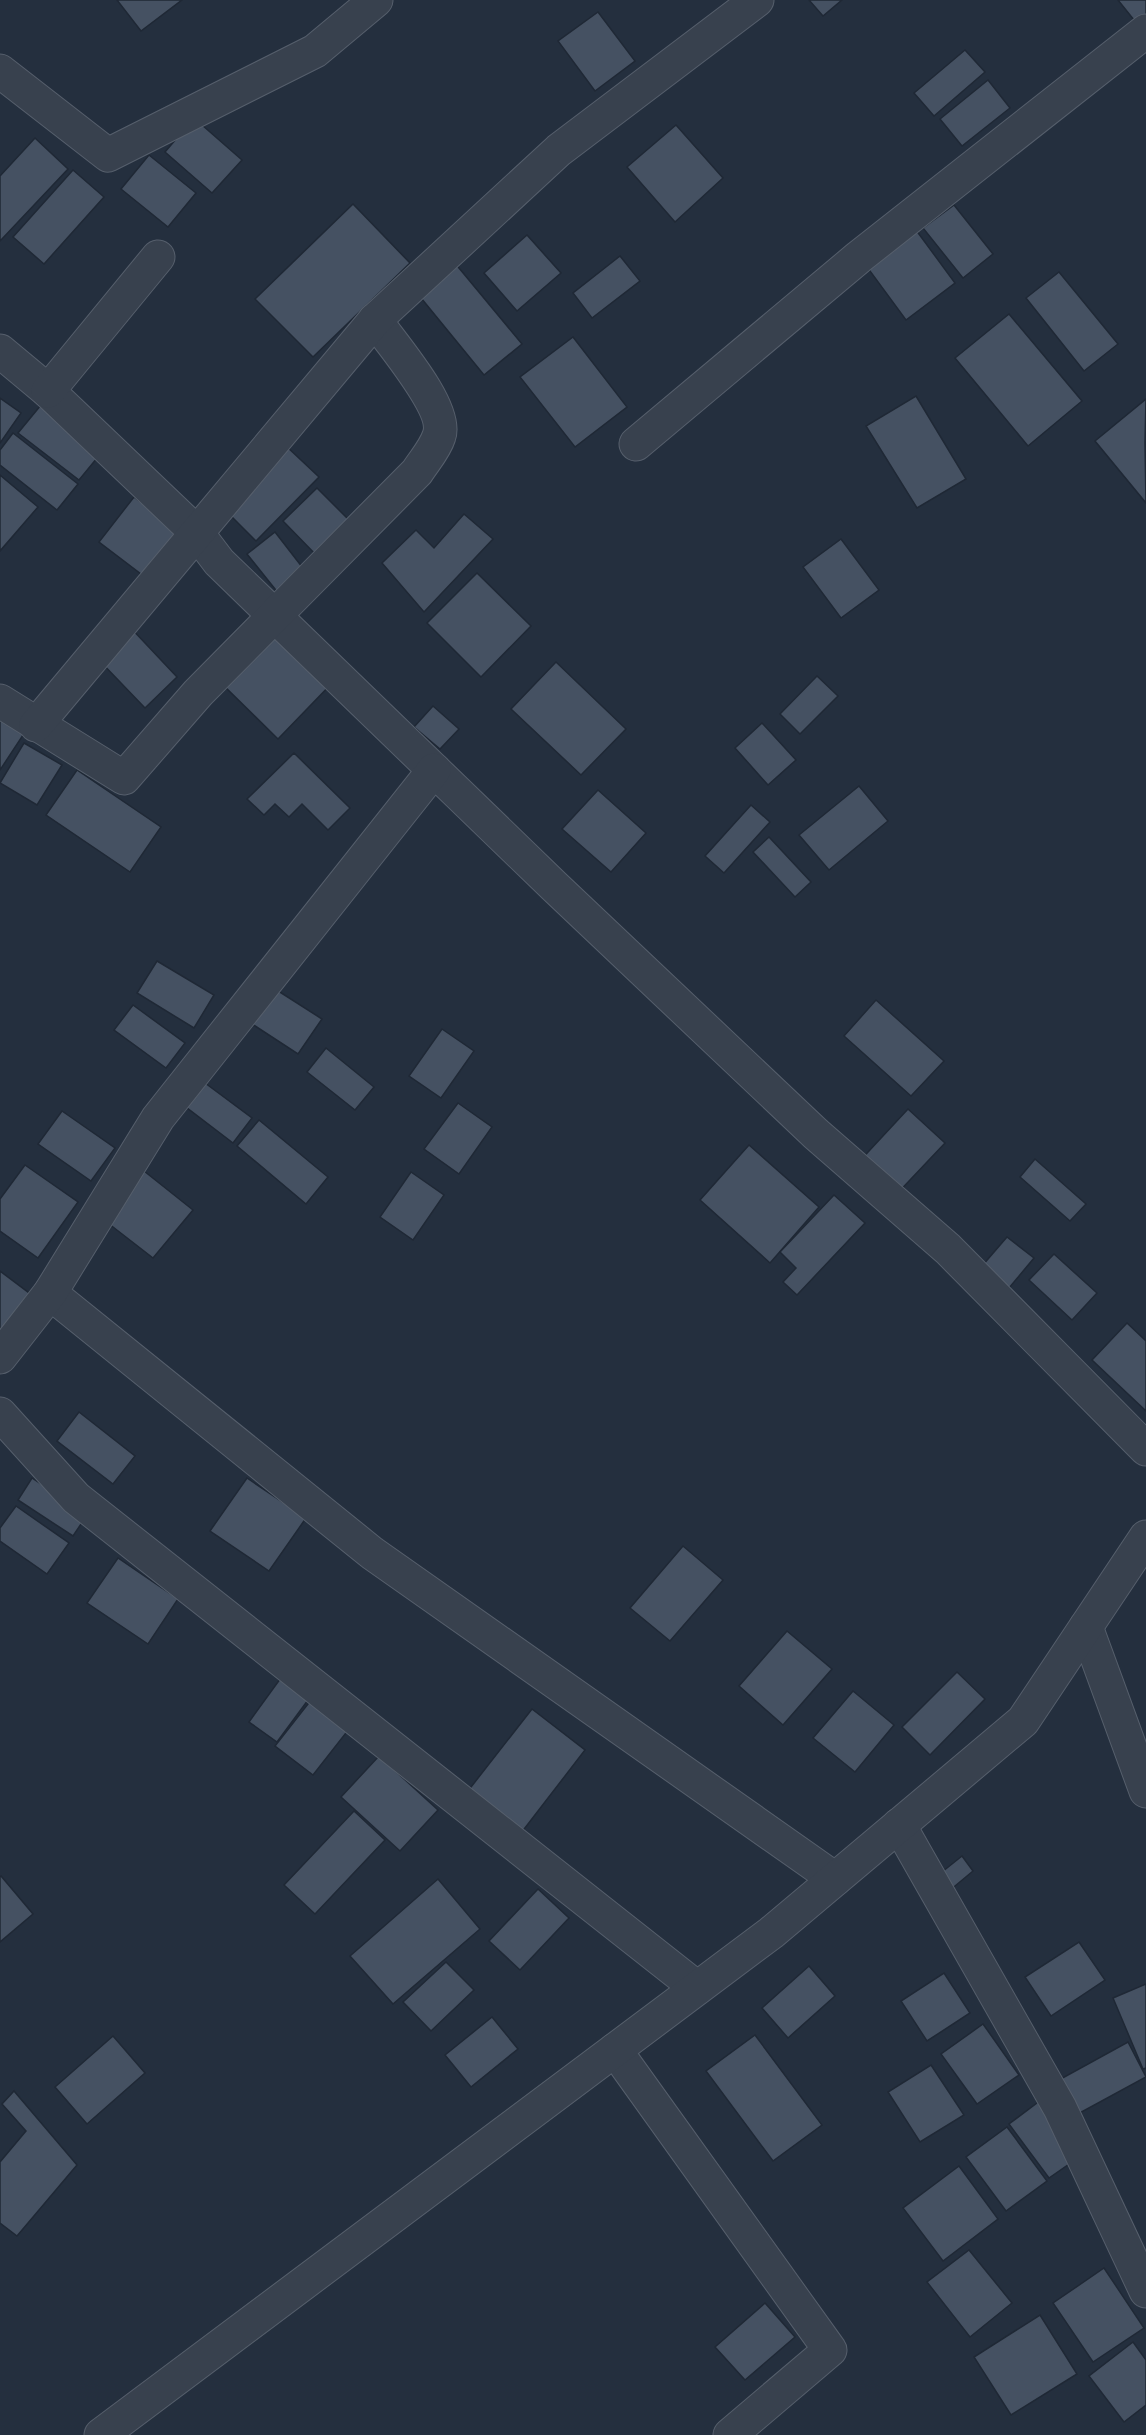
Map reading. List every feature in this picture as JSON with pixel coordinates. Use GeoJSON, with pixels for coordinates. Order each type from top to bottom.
{"type":"FeatureCollection","features":[{"type":"Feature","properties":{"kind":"street"},"geometry":{"type":"LineString","coordinates":[[0,71],[108,155],[315,51],[376,0]]}},
{"type":"Feature","properties":{"kind":"street"},"geometry":{"type":"LineString","coordinates":[[36,724],[375,320],[560,150],[757,0]]}},
{"type":"Feature","properties":{"kind":"street"},"geometry":{"type":"LineString","coordinates":[[636,444],[859,257],[1146,31]]}},
{"type":"Feature","properties":{"kind":"street"},"geometry":{"type":"LineString","coordinates":[[48,392],[158,257]]}},
{"type":"Feature","properties":{"kind":"street"},"geometry":{"type":"LineString","coordinates":[[0,701],[124,778],[198,693],[417,472],[440,435],[440,418],[429,393],[375,320]]}},
{"type":"Feature","properties":{"kind":"street"},"geometry":{"type":"LineString","coordinates":[[0,351],[48,392],[197,533],[219,562],[816,1134],[948,1249],[1146,1449]]}},
{"type":"Feature","properties":{"kind":"street"},"geometry":{"type":"LineString","coordinates":[[0,1357],[50,1293],[158,1118],[434,770]]}},
{"type":"Feature","properties":{"kind":"street"},"geometry":{"type":"LineString","coordinates":[[50,1293],[372,1553],[835,1879]]}},
{"type":"Feature","properties":{"kind":"street"},"geometry":{"type":"LineString","coordinates":[[0,1414],[75,1498],[697,1988]]}},
{"type":"Feature","properties":{"kind":"street"},"geometry":{"type":"LineString","coordinates":[[115,2431],[771,1933],[1023,1721],[1146,1537]]}},
{"type":"Feature","properties":{"kind":"street"},"geometry":{"type":"LineString","coordinates":[[1086,1627],[1146,1791]]}},
{"type":"Feature","properties":{"kind":"street"},"geometry":{"type":"LineString","coordinates":[[899,1825],[1060,2108],[1146,2291]]}},
{"type":"Feature","properties":{"kind":"street"},"geometry":{"type":"LineString","coordinates":[[615,2050],[830,2350],[730,2435]]}},
{"type":"Feature","properties":{"kind":"building"},"geometry":{"type":"Polygon","coordinates":[[[117,0],[182,0],[141,31],[117,0]]]}},
{"type":"Feature","properties":{"kind":"building"},"geometry":{"type":"Polygon","coordinates":[[[809,0],[842,0],[823,16],[809,0]]]}},
{"type":"Feature","properties":{"kind":"building"},"geometry":{"type":"Polygon","coordinates":[[[1118,0],[1146,0],[1146,19],[1138,25],[1118,0]]]}},
{"type":"Feature","properties":{"kind":"building"},"geometry":{"type":"Polygon","coordinates":[[[598,12],[635,61],[595,91],[558,41],[598,12]]]}},
{"type":"Feature","properties":{"kind":"building"},"geometry":{"type":"Polygon","coordinates":[[[965,50],[985,72],[934,116],[914,93],[965,50]]]}},
{"type":"Feature","properties":{"kind":"building"},"geometry":{"type":"Polygon","coordinates":[[[988,80],[1010,108],[962,146],[940,119],[988,80]]]}},
{"type":"Feature","properties":{"kind":"building"},"geometry":{"type":"Polygon","coordinates":[[[194,118],[242,160],[212,193],[165,152],[194,118]]]}},
{"type":"Feature","properties":{"kind":"building"},"geometry":{"type":"Polygon","coordinates":[[[676,125],[723,178],[675,222],[627,167],[676,125]]]}},
{"type":"Feature","properties":{"kind":"building"},"geometry":{"type":"Polygon","coordinates":[[[35,138],[68,169],[0,241],[0,176],[35,138]]]}},
{"type":"Feature","properties":{"kind":"building"},"geometry":{"type":"Polygon","coordinates":[[[149,155],[196,193],[168,227],[121,189],[149,155]]]}},
{"type":"Feature","properties":{"kind":"building"},"geometry":{"type":"Polygon","coordinates":[[[73,170],[104,197],[44,264],[13,237],[73,170]]]}},
{"type":"Feature","properties":{"kind":"building"},"geometry":{"type":"Polygon","coordinates":[[[353,204],[410,263],[313,357],[255,299],[353,204]]]}},
{"type":"Feature","properties":{"kind":"building"},"geometry":{"type":"Polygon","coordinates":[[[954,205],[993,254],[963,278],[923,228],[954,205]]]}},
{"type":"Feature","properties":{"kind":"building"},"geometry":{"type":"Polygon","coordinates":[[[916,230],[955,283],[906,320],[867,267],[916,230]]]}},
{"type":"Feature","properties":{"kind":"building"},"geometry":{"type":"Polygon","coordinates":[[[527,235],[561,273],[517,311],[484,273],[527,235]]]}},
{"type":"Feature","properties":{"kind":"building"},"geometry":{"type":"Polygon","coordinates":[[[620,256],[640,281],[592,318],[573,293],[620,256]]]}},
{"type":"Feature","properties":{"kind":"building"},"geometry":{"type":"Polygon","coordinates":[[[454,262],[522,344],[484,375],[417,293],[454,262]]]}},
{"type":"Feature","properties":{"kind":"building"},"geometry":{"type":"Polygon","coordinates":[[[1059,272],[1118,344],[1084,371],[1026,298],[1059,272]]]}},
{"type":"Feature","properties":{"kind":"building"},"geometry":{"type":"Polygon","coordinates":[[[1009,314],[1082,401],[1028,446],[955,358],[1009,314]]]}},
{"type":"Feature","properties":{"kind":"building"},"geometry":{"type":"Polygon","coordinates":[[[573,337],[627,407],[575,447],[520,377],[573,337]]]}},
{"type":"Feature","properties":{"kind":"building"},"geometry":{"type":"Polygon","coordinates":[[[916,396],[966,479],[917,508],[866,426],[916,396]]]}},
{"type":"Feature","properties":{"kind":"building"},"geometry":{"type":"Polygon","coordinates":[[[0,398],[21,413],[0,443],[0,398]]]}},
{"type":"Feature","properties":{"kind":"building"},"geometry":{"type":"Polygon","coordinates":[[[1146,399],[1145,443],[1146,503],[1095,441],[1146,399]]]}},
{"type":"Feature","properties":{"kind":"building"},"geometry":{"type":"Polygon","coordinates":[[[41,405],[102,452],[79,480],[18,433],[41,405]]]}},
{"type":"Feature","properties":{"kind":"building"},"geometry":{"type":"Polygon","coordinates":[[[13,433],[78,484],[57,510],[0,465],[0,450],[13,433]]]}},
{"type":"Feature","properties":{"kind":"building"},"geometry":{"type":"Polygon","coordinates":[[[285,445],[319,477],[256,541],[223,508],[285,445]]]}},
{"type":"Feature","properties":{"kind":"building"},"geometry":{"type":"Polygon","coordinates":[[[0,475],[38,507],[0,551],[0,475]]]}},
{"type":"Feature","properties":{"kind":"building"},"geometry":{"type":"Polygon","coordinates":[[[317,488],[353,524],[319,558],[283,521],[317,488]]]}},
{"type":"Feature","properties":{"kind":"building"},"geometry":{"type":"Polygon","coordinates":[[[134,497],[180,532],[145,577],[99,542],[134,497]]]}},
{"type":"Feature","properties":{"kind":"building"},"geometry":{"type":"Polygon","coordinates":[[[464,514],[493,539],[424,612],[382,563],[416,530],[434,548],[464,514]]]}},
{"type":"Feature","properties":{"kind":"building"},"geometry":{"type":"Polygon","coordinates":[[[275,532],[306,572],[279,594],[247,554],[275,532]]]}},
{"type":"Feature","properties":{"kind":"building"},"geometry":{"type":"Polygon","coordinates":[[[841,539],[879,590],[841,618],[803,567],[841,539]]]}},
{"type":"Feature","properties":{"kind":"building"},"geometry":{"type":"Polygon","coordinates":[[[477,573],[531,626],[481,677],[427,623],[477,573]]]}},
{"type":"Feature","properties":{"kind":"building"},"geometry":{"type":"Polygon","coordinates":[[[275,622],[335,680],[278,739],[218,680],[275,622]]]}},
{"type":"Feature","properties":{"kind":"building"},"geometry":{"type":"Polygon","coordinates":[[[129,626],[177,677],[145,708],[97,658],[129,626]]]}},
{"type":"Feature","properties":{"kind":"building"},"geometry":{"type":"Polygon","coordinates":[[[556,662],[626,729],[581,775],[511,709],[556,662]]]}},
{"type":"Feature","properties":{"kind":"building"},"geometry":{"type":"Polygon","coordinates":[[[817,676],[838,696],[800,734],[780,714],[817,676]]]}},
{"type":"Feature","properties":{"kind":"building"},"geometry":{"type":"Polygon","coordinates":[[[0,702],[31,723],[0,770],[0,702]]]}},
{"type":"Feature","properties":{"kind":"building"},"geometry":{"type":"Polygon","coordinates":[[[433,706],[459,729],[440,749],[414,727],[433,706]]]}},
{"type":"Feature","properties":{"kind":"building"},"geometry":{"type":"Polygon","coordinates":[[[762,723],[796,760],[768,785],[735,748],[762,723]]]}},
{"type":"Feature","properties":{"kind":"building"},"geometry":{"type":"Polygon","coordinates":[[[24,743],[62,765],[37,805],[0,783],[24,743]]]}},
{"type":"Feature","properties":{"kind":"building"},"geometry":{"type":"Polygon","coordinates":[[[294,753],[350,808],[328,830],[302,804],[289,817],[275,804],[264,815],[247,799],[294,753]]]}},
{"type":"Feature","properties":{"kind":"building"},"geometry":{"type":"Polygon","coordinates":[[[77,770],[161,827],[130,872],[46,815],[77,770]]]}},
{"type":"Feature","properties":{"kind":"building"},"geometry":{"type":"Polygon","coordinates":[[[859,786],[888,821],[829,870],[799,835],[859,786]]]}},
{"type":"Feature","properties":{"kind":"building"},"geometry":{"type":"Polygon","coordinates":[[[598,790],[646,833],[611,872],[562,829],[598,790]]]}},
{"type":"Feature","properties":{"kind":"building"},"geometry":{"type":"Polygon","coordinates":[[[751,805],[770,822],[724,873],[705,856],[751,805]]]}},
{"type":"Feature","properties":{"kind":"building"},"geometry":{"type":"Polygon","coordinates":[[[769,837],[811,882],[795,897],[753,852],[769,837]]]}},
{"type":"Feature","properties":{"kind":"building"},"geometry":{"type":"Polygon","coordinates":[[[157,961],[214,995],[194,1028],[137,993],[157,961]]]}},
{"type":"Feature","properties":{"kind":"building"},"geometry":{"type":"Polygon","coordinates":[[[272,987],[322,1019],[298,1054],[249,1022],[272,987]]]}},
{"type":"Feature","properties":{"kind":"building"},"geometry":{"type":"Polygon","coordinates":[[[876,1000],[944,1061],[911,1096],[844,1036],[876,1000]]]}},
{"type":"Feature","properties":{"kind":"building"},"geometry":{"type":"Polygon","coordinates":[[[133,1005],[185,1043],[166,1068],[114,1030],[133,1005]]]}},
{"type":"Feature","properties":{"kind":"building"},"geometry":{"type":"Polygon","coordinates":[[[442,1029],[474,1051],[441,1098],[409,1076],[442,1029]]]}},
{"type":"Feature","properties":{"kind":"building"},"geometry":{"type":"Polygon","coordinates":[[[326,1048],[374,1087],[355,1110],[307,1072],[326,1048]]]}},
{"type":"Feature","properties":{"kind":"building"},"geometry":{"type":"Polygon","coordinates":[[[201,1080],[252,1118],[233,1143],[182,1104],[201,1080]]]}},
{"type":"Feature","properties":{"kind":"building"},"geometry":{"type":"Polygon","coordinates":[[[458,1103],[492,1127],[459,1174],[424,1149],[458,1103]]]}},
{"type":"Feature","properties":{"kind":"building"},"geometry":{"type":"Polygon","coordinates":[[[908,1109],[945,1143],[892,1199],[856,1165],[908,1109]]]}},
{"type":"Feature","properties":{"kind":"building"},"geometry":{"type":"Polygon","coordinates":[[[62,1111],[115,1148],[91,1181],[38,1144],[62,1111]]]}},
{"type":"Feature","properties":{"kind":"building"},"geometry":{"type":"Polygon","coordinates":[[[259,1120],[328,1177],[306,1204],[237,1146],[259,1120]]]}},
{"type":"Feature","properties":{"kind":"building"},"geometry":{"type":"Polygon","coordinates":[[[749,1145],[819,1207],[770,1263],[700,1200],[749,1145]]]}},
{"type":"Feature","properties":{"kind":"building"},"geometry":{"type":"Polygon","coordinates":[[[1035,1159],[1086,1204],[1070,1221],[1020,1177],[1035,1159]]]}},
{"type":"Feature","properties":{"kind":"building"},"geometry":{"type":"Polygon","coordinates":[[[25,1165],[78,1202],[38,1258],[0,1231],[0,1199],[25,1165]]]}},
{"type":"Feature","properties":{"kind":"building"},"geometry":{"type":"Polygon","coordinates":[[[144,1171],[193,1210],[153,1258],[104,1220],[144,1171]]]}},
{"type":"Feature","properties":{"kind":"building"},"geometry":{"type":"Polygon","coordinates":[[[411,1172],[444,1195],[413,1240],[380,1217],[411,1172]]]}},
{"type":"Feature","properties":{"kind":"building"},"geometry":{"type":"Polygon","coordinates":[[[834,1195],[865,1223],[797,1295],[783,1282],[796,1268],[780,1252],[834,1195]]]}},
{"type":"Feature","properties":{"kind":"building"},"geometry":{"type":"Polygon","coordinates":[[[1007,1237],[1034,1258],[1009,1288],[982,1266],[1007,1237]]]}},
{"type":"Feature","properties":{"kind":"building"},"geometry":{"type":"Polygon","coordinates":[[[1054,1254],[1097,1293],[1072,1320],[1029,1280],[1054,1254]]]}},
{"type":"Feature","properties":{"kind":"building"},"geometry":{"type":"Polygon","coordinates":[[[0,1271],[33,1296],[0,1338],[0,1271]]]}},
{"type":"Feature","properties":{"kind":"building"},"geometry":{"type":"Polygon","coordinates":[[[1127,1323],[1146,1341],[1146,1411],[1092,1360],[1127,1323]]]}},
{"type":"Feature","properties":{"kind":"building"},"geometry":{"type":"Polygon","coordinates":[[[79,1412],[135,1456],[113,1484],[57,1441],[79,1412]]]}},
{"type":"Feature","properties":{"kind":"building"},"geometry":{"type":"Polygon","coordinates":[[[32,1478],[87,1515],[73,1536],[18,1500],[32,1478]]]}},
{"type":"Feature","properties":{"kind":"building"},"geometry":{"type":"Polygon","coordinates":[[[247,1478],[306,1518],[269,1571],[210,1531],[247,1478]]]}},
{"type":"Feature","properties":{"kind":"building"},"geometry":{"type":"Polygon","coordinates":[[[16,1506],[69,1543],[47,1574],[0,1541],[0,1528],[16,1506]]]}},
{"type":"Feature","properties":{"kind":"building"},"geometry":{"type":"Polygon","coordinates":[[[683,1546],[723,1580],[670,1641],[630,1608],[683,1546]]]}},
{"type":"Feature","properties":{"kind":"building"},"geometry":{"type":"Polygon","coordinates":[[[118,1558],[178,1599],[148,1644],[87,1603],[118,1558]]]}},
{"type":"Feature","properties":{"kind":"building"},"geometry":{"type":"Polygon","coordinates":[[[787,1631],[832,1669],[783,1725],[739,1686],[787,1631]]]}},
{"type":"Feature","properties":{"kind":"building"},"geometry":{"type":"Polygon","coordinates":[[[957,1672],[985,1699],[930,1755],[902,1727],[957,1672]]]}},
{"type":"Feature","properties":{"kind":"building"},"geometry":{"type":"Polygon","coordinates":[[[283,1675],[311,1696],[277,1742],[249,1722],[283,1675]]]}},
{"type":"Feature","properties":{"kind":"building"},"geometry":{"type":"Polygon","coordinates":[[[853,1691],[894,1725],[855,1772],[813,1738],[853,1691]]]}},
{"type":"Feature","properties":{"kind":"building"},"geometry":{"type":"Polygon","coordinates":[[[315,1695],[353,1724],[313,1775],[275,1746],[315,1695]]]}},
{"type":"Feature","properties":{"kind":"building"},"geometry":{"type":"Polygon","coordinates":[[[532,1709],[585,1750],[518,1837],[464,1796],[532,1709]]]}},
{"type":"Feature","properties":{"kind":"building"},"geometry":{"type":"Polygon","coordinates":[[[379,1756],[438,1810],[400,1851],[341,1797],[379,1756]]]}},
{"type":"Feature","properties":{"kind":"building"},"geometry":{"type":"Polygon","coordinates":[[[354,1811],[385,1840],[315,1914],[284,1885],[354,1811]]]}},
{"type":"Feature","properties":{"kind":"building"},"geometry":{"type":"Polygon","coordinates":[[[962,1856],[973,1871],[949,1891],[937,1876],[962,1856]]]}},
{"type":"Feature","properties":{"kind":"building"},"geometry":{"type":"Polygon","coordinates":[[[0,1877],[33,1914],[0,1942],[0,1877]]]}},
{"type":"Feature","properties":{"kind":"building"},"geometry":{"type":"Polygon","coordinates":[[[438,1879],[480,1929],[393,2004],[350,1956],[438,1879]]]}},
{"type":"Feature","properties":{"kind":"building"},"geometry":{"type":"Polygon","coordinates":[[[538,1889],[569,1918],[520,1970],[489,1941],[538,1889]]]}},
{"type":"Feature","properties":{"kind":"building"},"geometry":{"type":"Polygon","coordinates":[[[1079,1942],[1105,1980],[1051,2016],[1025,1977],[1079,1942]]]}},
{"type":"Feature","properties":{"kind":"building"},"geometry":{"type":"Polygon","coordinates":[[[446,1962],[474,1990],[431,2031],[403,2002],[446,1962]]]}},
{"type":"Feature","properties":{"kind":"building"},"geometry":{"type":"Polygon","coordinates":[[[809,1966],[835,1996],[788,2038],[762,2008],[809,1966]]]}},
{"type":"Feature","properties":{"kind":"building"},"geometry":{"type":"Polygon","coordinates":[[[944,1973],[970,2013],[927,2041],[901,2001],[944,1973]]]}},
{"type":"Feature","properties":{"kind":"building"},"geometry":{"type":"Polygon","coordinates":[[[1146,1984],[1146,2068],[1143,2069],[1113,1998],[1146,1984]]]}},
{"type":"Feature","properties":{"kind":"building"},"geometry":{"type":"Polygon","coordinates":[[[492,2017],[518,2049],[471,2087],[445,2055],[492,2017]]]}},
{"type":"Feature","properties":{"kind":"building"},"geometry":{"type":"Polygon","coordinates":[[[983,2024],[1019,2075],[977,2104],[941,2054],[983,2024]]]}},
{"type":"Feature","properties":{"kind":"building"},"geometry":{"type":"Polygon","coordinates":[[[755,2035],[822,2125],[773,2161],[706,2071],[755,2035]]]}},
{"type":"Feature","properties":{"kind":"building"},"geometry":{"type":"Polygon","coordinates":[[[113,2036],[145,2073],[87,2124],[55,2087],[113,2036]]]}},
{"type":"Feature","properties":{"kind":"building"},"geometry":{"type":"Polygon","coordinates":[[[1128,2042],[1146,2077],[1076,2115],[1057,2081],[1128,2042]]]}},
{"type":"Feature","properties":{"kind":"building"},"geometry":{"type":"Polygon","coordinates":[[[931,2065],[964,2115],[920,2142],[888,2092],[931,2065]]]}},
{"type":"Feature","properties":{"kind":"building"},"geometry":{"type":"Polygon","coordinates":[[[14,2091],[77,2165],[17,2236],[0,2223],[0,2162],[26,2131],[2,2104],[14,2091]]]}},
{"type":"Feature","properties":{"kind":"building"},"geometry":{"type":"Polygon","coordinates":[[[1041,2100],[1082,2155],[1049,2178],[1009,2124],[1041,2100]]]}},
{"type":"Feature","properties":{"kind":"building"},"geometry":{"type":"Polygon","coordinates":[[[1007,2127],[1047,2181],[1006,2211],[966,2157],[1007,2127]]]}},
{"type":"Feature","properties":{"kind":"building"},"geometry":{"type":"Polygon","coordinates":[[[959,2166],[998,2219],[943,2261],[903,2208],[959,2166]]]}},
{"type":"Feature","properties":{"kind":"building"},"geometry":{"type":"Polygon","coordinates":[[[969,2250],[1012,2303],[970,2337],[927,2282],[969,2250]]]}},
{"type":"Feature","properties":{"kind":"building"},"geometry":{"type":"Polygon","coordinates":[[[1104,2268],[1144,2328],[1093,2362],[1053,2303],[1104,2268]]]}},
{"type":"Feature","properties":{"kind":"building"},"geometry":{"type":"Polygon","coordinates":[[[765,2303],[795,2337],[745,2380],[715,2347],[765,2303]]]}},
{"type":"Feature","properties":{"kind":"building"},"geometry":{"type":"Polygon","coordinates":[[[1040,2315],[1077,2374],[1011,2415],[974,2357],[1040,2315]]]}},
{"type":"Feature","properties":{"kind":"building"},"geometry":{"type":"Polygon","coordinates":[[[1133,2342],[1146,2360],[1146,2405],[1124,2422],[1089,2376],[1133,2342]]]}}]}
